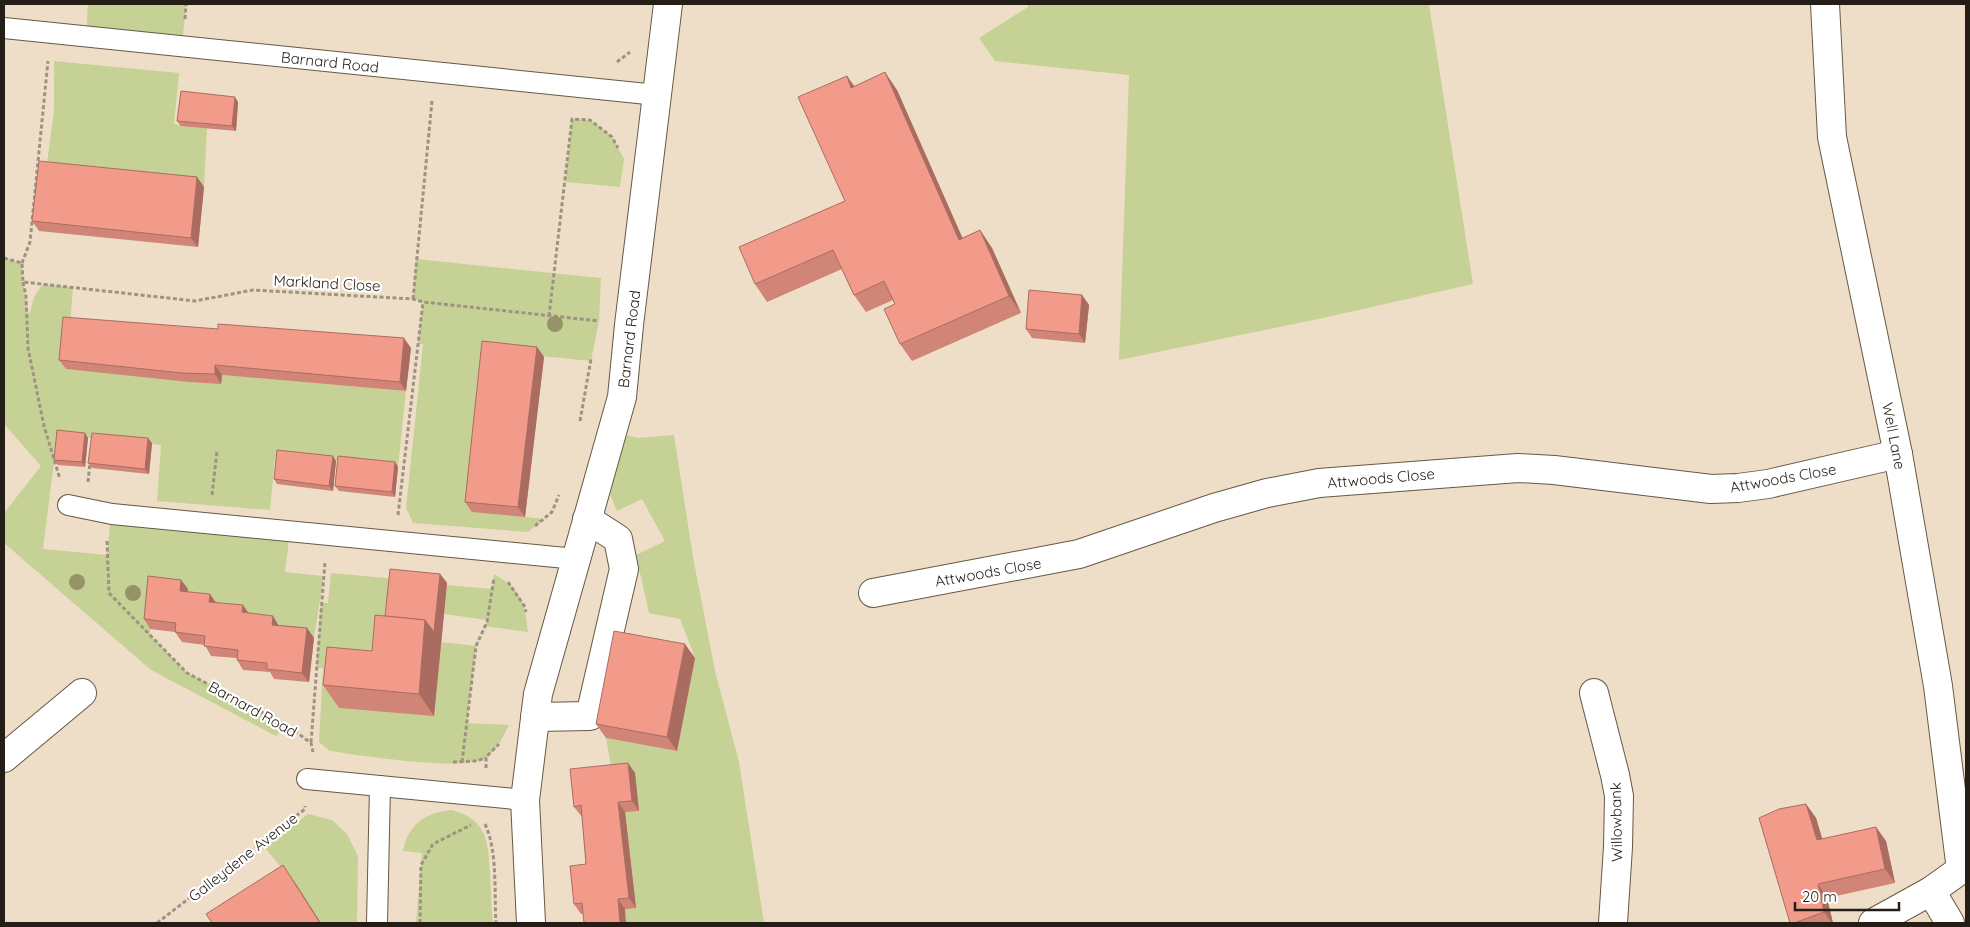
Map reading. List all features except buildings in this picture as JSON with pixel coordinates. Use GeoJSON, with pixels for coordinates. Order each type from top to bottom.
{"type":"FeatureCollection","features":[{"type":"Feature","properties":{"kind":"street","name":"Barnard Road"},"geometry":{"type":"LineString","coordinates":[[531,923],[525,800],[538,694],[622,396],[668,4]]}},
{"type":"Feature","properties":{"kind":"street","name":"Well Lane"},"geometry":{"type":"LineString","coordinates":[[1825,4],[1832,137],[1898,454],[1938,686],[1964,868]]}},
{"type":"Feature","properties":{"kind":"street","name":"Attwoods Close"},"geometry":{"type":"LineString","coordinates":[[873,593],[1079,554],[1214,508],[1267,493],[1319,483],[1518,468],[1554,470],[1710,489],[1738,488],[1768,484],[1898,454]]}},
{"type":"Feature","properties":{"kind":"street"},"geometry":{"type":"LineString","coordinates":[[535,717],[590,716],[624,569],[618,539],[588,518]]}},
{"type":"Feature","properties":{"kind":"street"},"geometry":{"type":"LineString","coordinates":[[4,758],[82,693]]}},
{"type":"Feature","properties":{"kind":"street","name":"Willowbank"},"geometry":{"type":"LineString","coordinates":[[1594,694],[1616,775],[1619,796],[1613,923]]}},
{"type":"Feature","properties":{"kind":"street"},"geometry":{"type":"LineString","coordinates":[[1873,923],[1931,891],[1964,868]]}},
{"type":"Feature","properties":{"kind":"street"},"geometry":{"type":"LineString","coordinates":[[1931,891],[1950,923]]}},
{"type":"Feature","properties":{"kind":"lane","name":"Barnard Road"},"geometry":{"type":"LineString","coordinates":[[4,28],[656,95]]}},
{"type":"Feature","properties":{"kind":"lane"},"geometry":{"type":"LineString","coordinates":[[76,507],[112,514],[576,559]]}},
{"type":"Feature","properties":{"kind":"lane"},"geometry":{"type":"LineString","coordinates":[[307,779],[525,800]]}},
{"type":"Feature","properties":{"kind":"lane"},"geometry":{"type":"LineString","coordinates":[[377,923],[380,786]]}},
{"type":"Feature","properties":{"kind":"path"},"geometry":{"type":"LineString","coordinates":[[50,33],[30,242],[22,263],[23,282],[26,296],[28,348],[44,426],[76,507]]}},
{"type":"Feature","properties":{"kind":"path"},"geometry":{"type":"LineString","coordinates":[[412,299],[434,73]]}},
{"type":"Feature","properties":{"kind":"path"},"geometry":{"type":"LineString","coordinates":[[550,316],[572,119],[590,120],[612,137],[620,152]]}},
{"type":"Feature","properties":{"kind":"path"},"geometry":{"type":"LineString","coordinates":[[4,258],[22,263]]}},
{"type":"Feature","properties":{"kind":"path","name":"Markland Close"},"geometry":{"type":"LineString","coordinates":[[23,282],[195,301],[253,290],[412,299],[423,302],[629,325]]}},
{"type":"Feature","properties":{"kind":"path"},"geometry":{"type":"LineString","coordinates":[[395,541],[423,302]]}},
{"type":"Feature","properties":{"kind":"path"},"geometry":{"type":"LineString","coordinates":[[597,329],[599,321]]}},
{"type":"Feature","properties":{"kind":"path"},"geometry":{"type":"LineString","coordinates":[[579,425],[592,353]]}},
{"type":"Feature","properties":{"kind":"path"},"geometry":{"type":"LineString","coordinates":[[210,523],[216,451]]}},
{"type":"Feature","properties":{"kind":"path"},"geometry":{"type":"LineString","coordinates":[[76,507],[90,455]]}},
{"type":"Feature","properties":{"kind":"path"},"geometry":{"type":"LineString","coordinates":[[533,528],[552,512],[561,489]]}},
{"type":"Feature","properties":{"kind":"path","name":"Barnard Road"},"geometry":{"type":"LineString","coordinates":[[112,514],[106,546],[109,593],[187,673],[288,726],[310,743],[311,750],[315,755],[310,756],[307,779]]}},
{"type":"Feature","properties":{"kind":"path"},"geometry":{"type":"LineString","coordinates":[[310,743],[327,535]]}},
{"type":"Feature","properties":{"kind":"path"},"geometry":{"type":"LineString","coordinates":[[462,762],[476,646],[489,612],[496,551]]}},
{"type":"Feature","properties":{"kind":"path"},"geometry":{"type":"LineString","coordinates":[[445,762],[475,761],[486,757]]}},
{"type":"Feature","properties":{"kind":"path","name":"Galleydene Avenue"},"geometry":{"type":"LineString","coordinates":[[157,923],[305,809],[307,779]]}},
{"type":"Feature","properties":{"kind":"path"},"geometry":{"type":"LineString","coordinates":[[484,795],[482,819],[491,836],[496,923]]}},
{"type":"Feature","properties":{"kind":"path"},"geometry":{"type":"LineString","coordinates":[[420,923],[421,865],[432,844],[482,819]]}},
{"type":"Feature","properties":{"kind":"green space"},"geometry":{"type":"Polygon","coordinates":[[[88,4],[186,4],[182,47],[86,37],[88,4]]]}},
{"type":"Feature","properties":{"kind":"green space"},"geometry":{"type":"Polygon","coordinates":[[[1027,4],[1429,4],[1473,284],[1323,318],[1119,360],[1129,75],[995,61],[979,38],[1028,7],[1027,4]]]}},
{"type":"Feature","properties":{"kind":"green space"},"geometry":{"type":"Polygon","coordinates":[[[54,61],[179,73],[174,124],[207,128],[204,187],[46,171],[54,111],[54,61]]]}},
{"type":"Feature","properties":{"kind":"green space"},"geometry":{"type":"Polygon","coordinates":[[[572,119],[590,120],[612,137],[624,159],[620,187],[565,182],[572,119]]]}},
{"type":"Feature","properties":{"kind":"green space"},"geometry":{"type":"Polygon","coordinates":[[[4,258],[22,263],[23,282],[29,315],[35,295],[43,284],[73,288],[70,326],[221,384],[222,375],[406,391],[398,467],[280,455],[275,457],[270,510],[157,501],[161,445],[60,435],[58,465],[54,462],[43,549],[107,555],[110,524],[289,540],[285,572],[324,576],[314,638],[279,634],[186,600],[187,589],[150,629],[150,635],[187,673],[288,726],[276,736],[151,670],[4,543],[4,513],[41,466],[4,424],[4,258]]]}},
{"type":"Feature","properties":{"kind":"green space"},"geometry":{"type":"Polygon","coordinates":[[[416,259],[601,278],[599,321],[591,361],[489,351],[472,511],[544,519],[528,532],[413,523],[406,508],[423,344],[418,344],[423,302],[413,299],[416,259]]]}},
{"type":"Feature","properties":{"kind":"green space"},"geometry":{"type":"Polygon","coordinates":[[[621,434],[638,438],[674,435],[693,557],[715,671],[739,762],[764,923],[626,923],[625,909],[636,907],[606,738],[677,751],[695,658],[680,619],[649,613],[636,555],[665,541],[642,499],[617,511],[610,494],[621,434]]]}},
{"type":"Feature","properties":{"kind":"green space"},"geometry":{"type":"Polygon","coordinates":[[[331,573],[396,579],[434,716],[441,642],[476,646],[467,723],[509,725],[491,754],[475,762],[436,763],[387,759],[330,751],[319,742],[323,668],[316,668],[321,603],[328,603],[331,573]]]}},
{"type":"Feature","properties":{"kind":"green space"},"geometry":{"type":"Polygon","coordinates":[[[494,574],[516,591],[523,605],[528,632],[485,626],[487,620],[444,614],[447,585],[492,589],[494,574]]]}},
{"type":"Feature","properties":{"kind":"green space"},"geometry":{"type":"Polygon","coordinates":[[[452,810],[472,819],[479,826],[486,841],[493,923],[416,923],[422,853],[403,851],[405,842],[414,827],[426,817],[442,811],[452,810]]]}},
{"type":"Feature","properties":{"kind":"green space"},"geometry":{"type":"Polygon","coordinates":[[[308,814],[332,820],[347,834],[358,856],[357,923],[321,923],[298,887],[265,848],[308,814]]]}}]}
